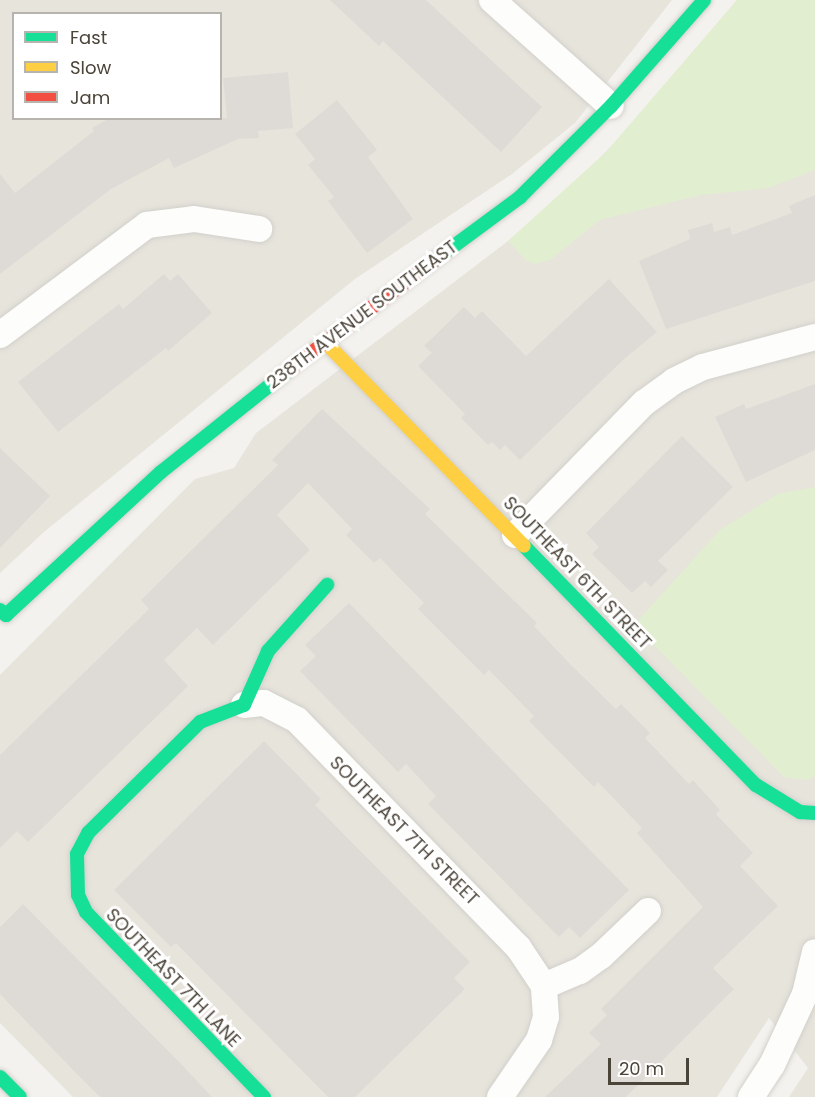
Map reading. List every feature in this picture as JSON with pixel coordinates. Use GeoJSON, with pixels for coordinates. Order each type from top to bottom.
{"type":"FeatureCollection","features":[{"type":"Feature","properties":{"kind":"street"},"geometry":{"type":"LineString","coordinates":[[492,0],[611,106]]}},
{"type":"Feature","properties":{"kind":"street","name":"238TH AVENUE SOUTHEAST"},"geometry":{"type":"LineString","coordinates":[[2,618],[161,472],[324,340],[520,197],[611,106],[704,0]]}},
{"type":"Feature","properties":{"kind":"street"},"geometry":{"type":"LineString","coordinates":[[0,335],[147,225],[194,219],[258,229]]}},
{"type":"Feature","properties":{"kind":"street"},"geometry":{"type":"LineString","coordinates":[[515,535],[644,403],[674,381],[703,367],[815,337]]}},
{"type":"Feature","properties":{"kind":"street","name":"SOUTHEAST 6TH STREET"},"geometry":{"type":"LineString","coordinates":[[324,340],[756,785],[800,812],[815,813]]}},
{"type":"Feature","properties":{"kind":"street"},"geometry":{"type":"LineString","coordinates":[[244,705],[268,651],[327,585]]}},
{"type":"Feature","properties":{"kind":"street","name":"SOUTHEAST 7TH STREET"},"geometry":{"type":"LineString","coordinates":[[244,705],[264,703],[297,720],[518,947],[544,986]]}},
{"type":"Feature","properties":{"kind":"street","name":"SOUTHEAST 7TH LANE"},"geometry":{"type":"LineString","coordinates":[[244,705],[200,722],[88,833],[77,854],[75,874],[86,912],[100,930],[264,1097]]}},
{"type":"Feature","properties":{"kind":"street"},"geometry":{"type":"LineString","coordinates":[[500,1097],[539,1040],[546,1017],[544,986],[580,971],[601,956],[648,911]]}},
{"type":"Feature","properties":{"kind":"street"},"geometry":{"type":"LineString","coordinates":[[751,1097],[772,1065],[805,994],[815,952]]}},
{"type":"Feature","properties":{"kind":"street"},"geometry":{"type":"LineString","coordinates":[[0,1077],[20,1097]]}},
{"type":"Feature","properties":{"kind":"shaded area"},"geometry":{"type":"Polygon","coordinates":[[[0,0],[672,0],[575,123],[512,174],[355,279],[44,532],[0,573],[0,0]]]}},
{"type":"Feature","properties":{"kind":"shaded area"},"geometry":{"type":"Polygon","coordinates":[[[737,0],[815,0],[815,1097],[789,1097],[808,1068],[769,1018],[717,1097],[73,1097],[0,1023],[0,675],[195,479],[234,468],[256,433],[508,241],[571,187],[624,133],[737,0]]]}},
{"type":"Feature","properties":{"kind":"green space"},"geometry":{"type":"Polygon","coordinates":[[[737,0],[815,0],[815,170],[768,188],[701,195],[600,220],[550,260],[534,264],[526,260],[508,241],[606,152],[737,0]]]}},
{"type":"Feature","properties":{"kind":"green space"},"geometry":{"type":"Polygon","coordinates":[[[815,487],[815,776],[808,780],[784,777],[634,625],[720,530],[778,494],[815,487]]]}},
{"type":"Feature","properties":{"kind":"building"},"geometry":{"type":"Polygon","coordinates":[[[330,0],[426,0],[542,107],[501,152],[383,41],[379,46],[330,0]]]}},
{"type":"Feature","properties":{"kind":"building"},"geometry":{"type":"Polygon","coordinates":[[[288,72],[293,128],[258,131],[259,138],[238,139],[174,168],[169,158],[111,189],[0,274],[0,174],[15,193],[94,131],[92,128],[106,120],[222,120],[222,118],[227,118],[223,78],[288,72]]]}},
{"type":"Feature","properties":{"kind":"building"},"geometry":{"type":"Polygon","coordinates":[[[337,100],[377,150],[368,157],[413,219],[367,253],[328,201],[334,197],[308,165],[315,159],[295,134],[337,100]]]}},
{"type":"Feature","properties":{"kind":"building"},"geometry":{"type":"Polygon","coordinates":[[[815,195],[815,281],[666,329],[639,261],[690,239],[688,230],[712,223],[714,232],[730,227],[732,235],[792,213],[789,206],[815,195]]]}},
{"type":"Feature","properties":{"kind":"building"},"geometry":{"type":"Polygon","coordinates":[[[164,274],[170,281],[178,274],[212,313],[168,351],[166,348],[58,432],[18,382],[119,304],[123,309],[164,274]]]}},
{"type":"Feature","properties":{"kind":"building"},"geometry":{"type":"Polygon","coordinates":[[[609,279],[657,332],[624,359],[520,460],[505,445],[500,450],[492,442],[488,445],[461,418],[465,414],[418,366],[432,353],[424,346],[464,307],[475,318],[482,311],[526,356],[609,279]]]}},
{"type":"Feature","properties":{"kind":"building"},"geometry":{"type":"Polygon","coordinates":[[[815,384],[815,450],[746,482],[715,417],[744,404],[746,409],[815,384]]]}},
{"type":"Feature","properties":{"kind":"building"},"geometry":{"type":"Polygon","coordinates":[[[322,409],[430,509],[425,514],[537,623],[534,626],[570,664],[616,709],[621,704],[650,733],[645,738],[689,784],[693,780],[720,810],[716,814],[753,853],[740,866],[778,906],[713,968],[734,989],[626,1097],[545,1097],[601,1044],[589,1033],[607,1015],[601,1009],[703,907],[637,833],[642,828],[598,782],[594,787],[529,721],[534,716],[489,670],[484,675],[418,609],[424,603],[380,558],[374,563],[346,535],[352,529],[308,483],[277,515],[310,550],[213,645],[197,628],[164,660],[188,686],[28,842],[17,831],[0,848],[0,755],[149,609],[141,600],[278,465],[272,460],[322,409]]]}},
{"type":"Feature","properties":{"kind":"building"},"geometry":{"type":"Polygon","coordinates":[[[682,436],[733,487],[658,561],[668,570],[651,587],[645,581],[632,593],[592,554],[599,547],[586,533],[682,436]]]}},
{"type":"Feature","properties":{"kind":"building"},"geometry":{"type":"Polygon","coordinates":[[[0,448],[50,496],[0,548],[0,448]]]}},
{"type":"Feature","properties":{"kind":"building"},"geometry":{"type":"Polygon","coordinates":[[[349,603],[629,890],[580,938],[569,927],[559,937],[428,804],[436,796],[406,764],[398,772],[300,671],[316,656],[305,645],[349,603]]]}},
{"type":"Feature","properties":{"kind":"building"},"geometry":{"type":"Polygon","coordinates":[[[264,741],[321,799],[315,805],[470,962],[454,978],[465,989],[355,1097],[328,1097],[176,943],[171,947],[114,890],[264,741]]]}},
{"type":"Feature","properties":{"kind":"building"},"geometry":{"type":"Polygon","coordinates":[[[23,904],[212,1097],[100,1097],[72,1069],[0,994],[0,927],[23,904]]]}},
{"type":"Feature","properties":{"kind":"traffic: fast"},"geometry":{"type":"LineString","coordinates":[[435,260],[520,197],[611,106],[704,0]]}},
{"type":"Feature","properties":{"kind":"traffic: fast"},"geometry":{"type":"LineString","coordinates":[[0,610],[6,615],[161,472],[295,365]]}},
{"type":"Feature","properties":{"kind":"traffic: fast"},"geometry":{"type":"LineString","coordinates":[[524,546],[756,785],[800,812],[815,813]]}},
{"type":"Feature","properties":{"kind":"traffic: fast"},"geometry":{"type":"LineString","coordinates":[[264,1097],[86,912],[78,895],[77,854],[88,833],[200,722],[244,705],[268,651],[327,585]]}},
{"type":"Feature","properties":{"kind":"traffic: fast"},"geometry":{"type":"LineString","coordinates":[[0,1077],[20,1097]]}},
{"type":"Feature","properties":{"kind":"traffic: slow"},"geometry":{"type":"LineString","coordinates":[[324,341],[524,546]]}},
{"type":"Feature","properties":{"kind":"traffic: jam"},"geometry":{"type":"LineString","coordinates":[[295,365],[435,260]]}}]}
